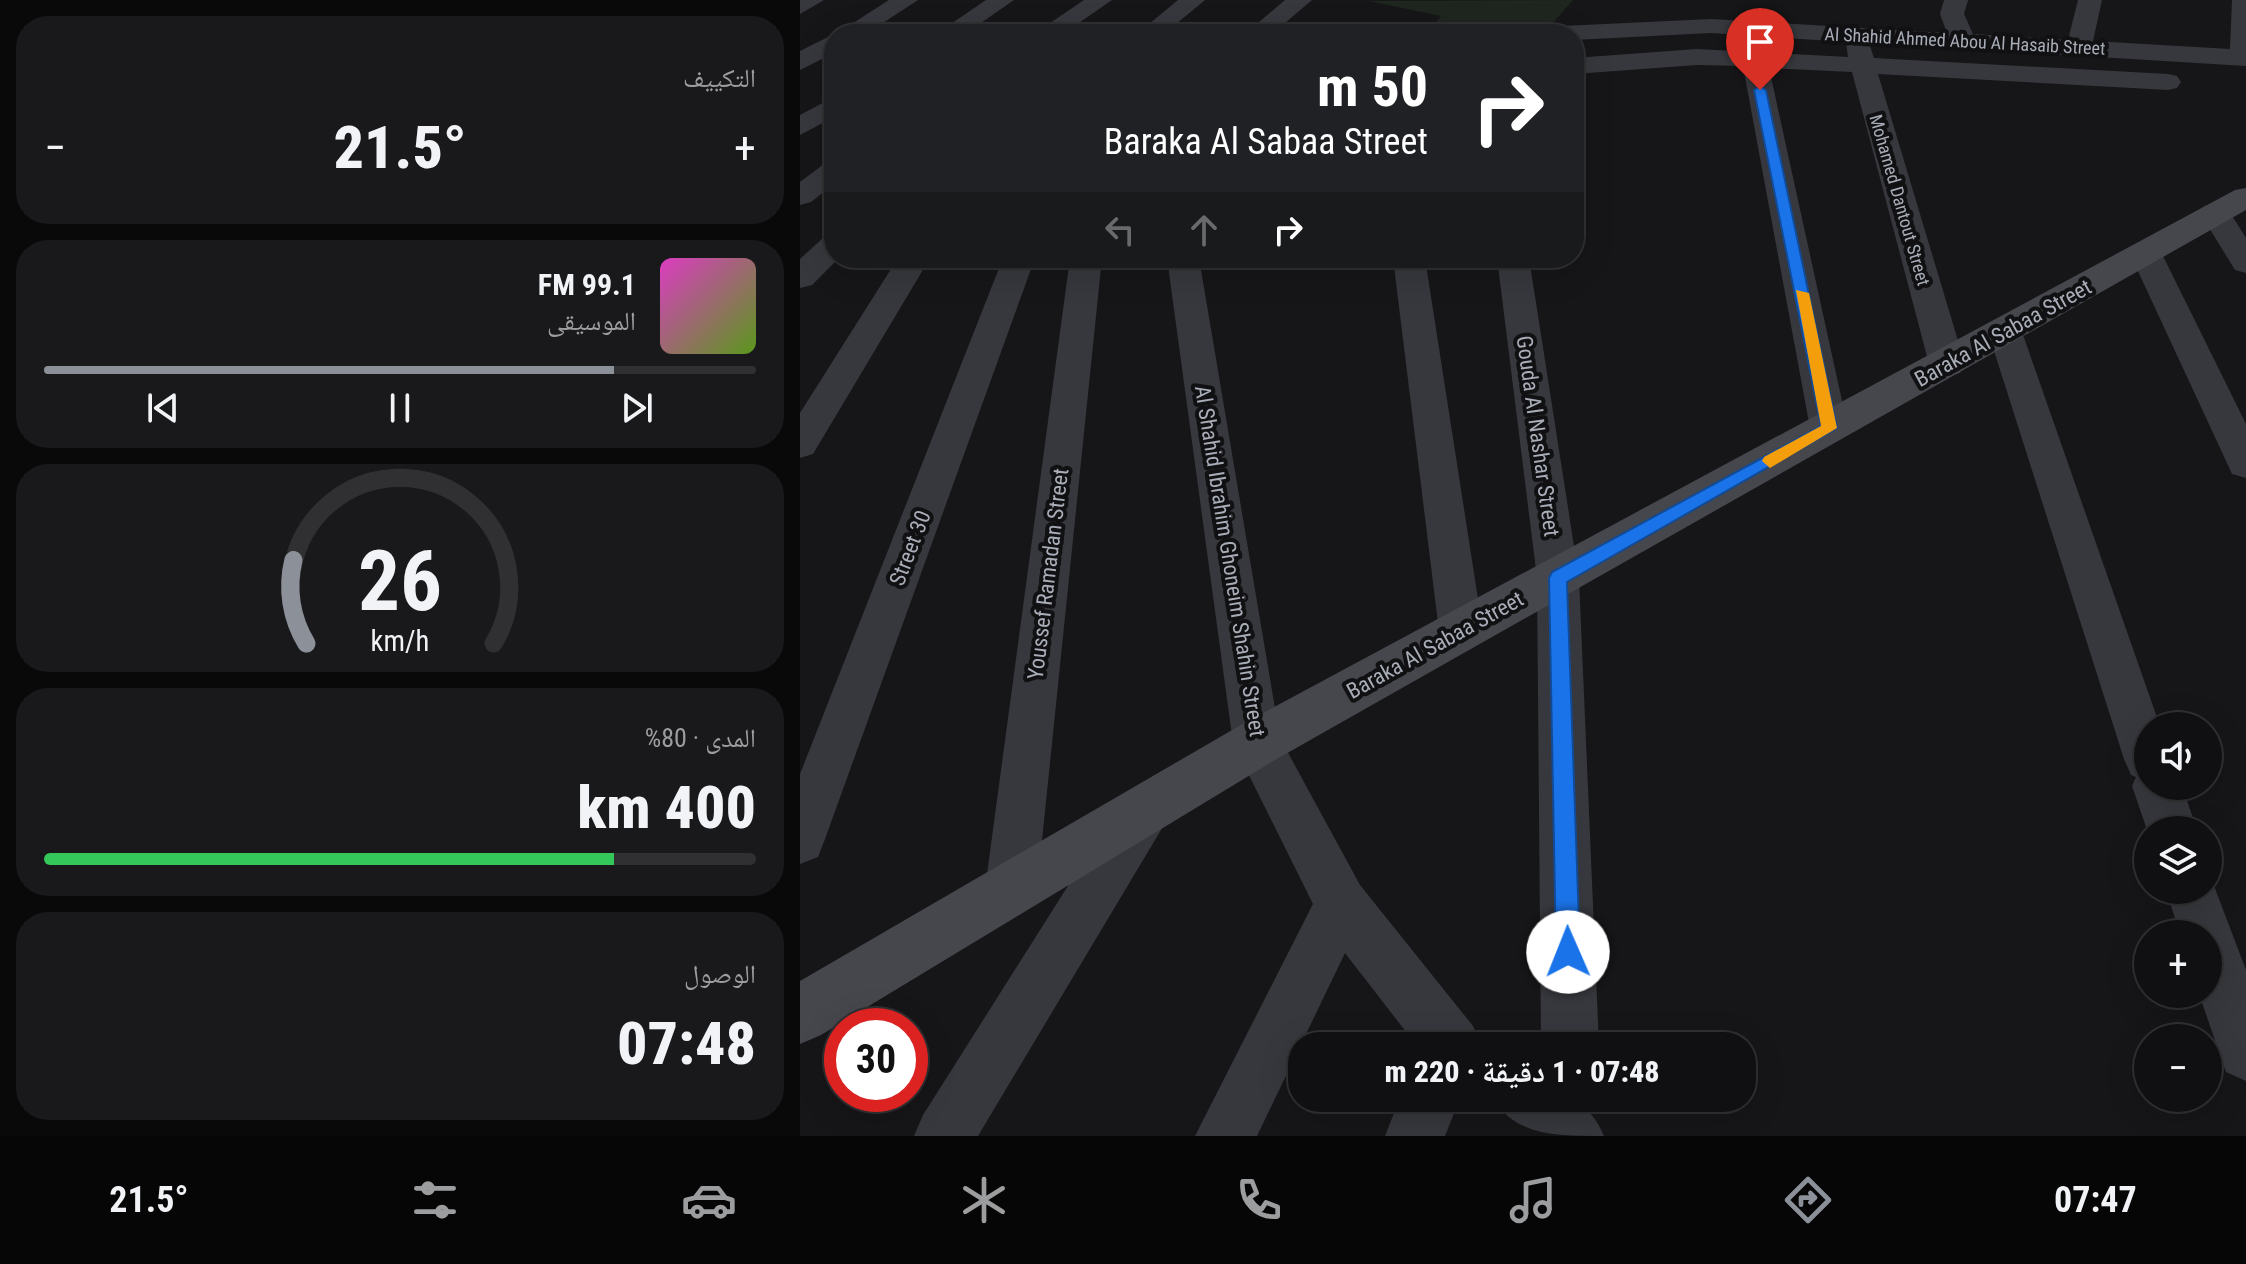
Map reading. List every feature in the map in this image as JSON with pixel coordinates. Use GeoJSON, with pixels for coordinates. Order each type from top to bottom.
{"type":"FeatureCollection","features":[{"type":"Feature","properties":{"kind":"main road","name":"Baraka Al Sabaa Street"},"geometry":{"type":"LineString","coordinates":[[800,1014],[1257,743],[2230,205]]}},
{"type":"Feature","properties":{"kind":"street"},"geometry":{"type":"LineString","coordinates":[[800,7],[812,0]]}},
{"type":"Feature","properties":{"kind":"street"},"geometry":{"type":"LineString","coordinates":[[865,24],[906,0]]}},
{"type":"Feature","properties":{"kind":"street"},"geometry":{"type":"LineString","coordinates":[[964,24],[1002,0]]}},
{"type":"Feature","properties":{"kind":"street"},"geometry":{"type":"LineString","coordinates":[[1062,24],[1100,0]]}},
{"type":"Feature","properties":{"kind":"street"},"geometry":{"type":"LineString","coordinates":[[1162,24],[1193,0]]}},
{"type":"Feature","properties":{"kind":"street"},"geometry":{"type":"LineString","coordinates":[[1270,24],[1300,0]]}},
{"type":"Feature","properties":{"kind":"street"},"geometry":{"type":"LineString","coordinates":[[1683,0],[1678,26],[1697,57]]}},
{"type":"Feature","properties":{"kind":"street"},"geometry":{"type":"LineString","coordinates":[[1956,0],[1952,14],[1954,27],[1963,41]]}},
{"type":"Feature","properties":{"kind":"street"},"geometry":{"type":"LineString","coordinates":[[2079,48],[2090,0]]}},
{"type":"Feature","properties":{"kind":"street"},"geometry":{"type":"LineString","coordinates":[[2244,0],[2244,58]]}},
{"type":"Feature","properties":{"kind":"street","name":"Al Shahid Ahmed Abou Al Hasaib Street"},"geometry":{"type":"LineString","coordinates":[[1584,65],[1697,57],[1761,32],[1827,22],[1854,35],[2244,58]]}},
{"type":"Feature","properties":{"kind":"street","name":"Al Shahid Ahmed Abou Al Hasaib Street"},"geometry":{"type":"LineString","coordinates":[[1584,30],[1678,26],[1761,32],[1863,68],[2201,84]]}},
{"type":"Feature","properties":{"kind":"street"},"geometry":{"type":"LineString","coordinates":[[1613,28],[1626,61]]}},
{"type":"Feature","properties":{"kind":"street"},"geometry":{"type":"LineString","coordinates":[[1761,32],[1829,428]]}},
{"type":"Feature","properties":{"kind":"street","name":"Mohamed Dantout Street"},"geometry":{"type":"LineString","coordinates":[[1854,35],[1947,364]]}},
{"type":"Feature","properties":{"kind":"street"},"geometry":{"type":"LineString","coordinates":[[1999,43],[2011,74]]}},
{"type":"Feature","properties":{"kind":"street"},"geometry":{"type":"LineString","coordinates":[[800,62],[824,48]]}},
{"type":"Feature","properties":{"kind":"street"},"geometry":{"type":"LineString","coordinates":[[2137,51],[2155,81]]}},
{"type":"Feature","properties":{"kind":"street"},"geometry":{"type":"LineString","coordinates":[[800,127],[824,111]]}},
{"type":"Feature","properties":{"kind":"street"},"geometry":{"type":"LineString","coordinates":[[800,151],[824,156]]}},
{"type":"Feature","properties":{"kind":"street"},"geometry":{"type":"LineString","coordinates":[[800,196],[824,178]]}},
{"type":"Feature","properties":{"kind":"street"},"geometry":{"type":"LineString","coordinates":[[2230,205],[2246,263]]}},
{"type":"Feature","properties":{"kind":"street"},"geometry":{"type":"LineString","coordinates":[[800,277],[824,254]]}},
{"type":"Feature","properties":{"kind":"street"},"geometry":{"type":"LineString","coordinates":[[2146,254],[2246,463]]}},
{"type":"Feature","properties":{"kind":"street"},"geometry":{"type":"LineString","coordinates":[[800,444],[908,268]]}},
{"type":"Feature","properties":{"kind":"street","name":"Street 30"},"geometry":{"type":"LineString","coordinates":[[800,839],[1015,268]]}},
{"type":"Feature","properties":{"kind":"street","name":"Youssef Ramadan Street"},"geometry":{"type":"LineString","coordinates":[[1011,889],[1085,268]]}},
{"type":"Feature","properties":{"kind":"street","name":"Al Shahid Ibrahim Ghoneim Shahin Street"},"geometry":{"type":"LineString","coordinates":[[1185,268],[1257,743],[1341,904],[1441,1032]]}},
{"type":"Feature","properties":{"kind":"street"},"geometry":{"type":"LineString","coordinates":[[1410,268],[1461,631]]}},
{"type":"Feature","properties":{"kind":"street","name":"Gouda Al Nashar Street"},"geometry":{"type":"LineString","coordinates":[[1514,268],[1558,578],[1570,1032]]}},
{"type":"Feature","properties":{"kind":"street"},"geometry":{"type":"LineString","coordinates":[[2005,332],[2134,717]]}},
{"type":"Feature","properties":{"kind":"street"},"geometry":{"type":"LineString","coordinates":[[944,1136],[1146,808]]}},
{"type":"Feature","properties":{"kind":"street"},"geometry":{"type":"LineString","coordinates":[[1225,1136],[1341,904]]}},
{"type":"Feature","properties":{"kind":"street"},"geometry":{"type":"LineString","coordinates":[[2222,981],[2246,1052]]}},
{"type":"Feature","properties":{"kind":"street"},"geometry":{"type":"LineString","coordinates":[[1415,1136],[1424,1112]]}},
{"type":"Feature","properties":{"kind":"street"},"geometry":{"type":"LineString","coordinates":[[1541,1112],[1573,1136]]}},
{"type":"Feature","properties":{"kind":"street"},"geometry":{"type":"LineString","coordinates":[[1572,1112],[1573,1136]]}},
{"type":"Feature","properties":{"kind":"shaded area"},"geometry":{"type":"Polygon","coordinates":[[[1573,0],[1552,24],[1435,24],[1441,16],[1369,1],[1573,0]]]}},
{"type":"Feature","properties":{"kind":"slow traffic"},"geometry":{"type":"LineString","coordinates":[[1770,461],[1829,428],[1802,293]]}},
{"type":"Feature","properties":{"kind":"route"},"geometry":{"type":"LineString","coordinates":[[1568,952],[1558,578],[1829,428],[1760,90]]}}]}
